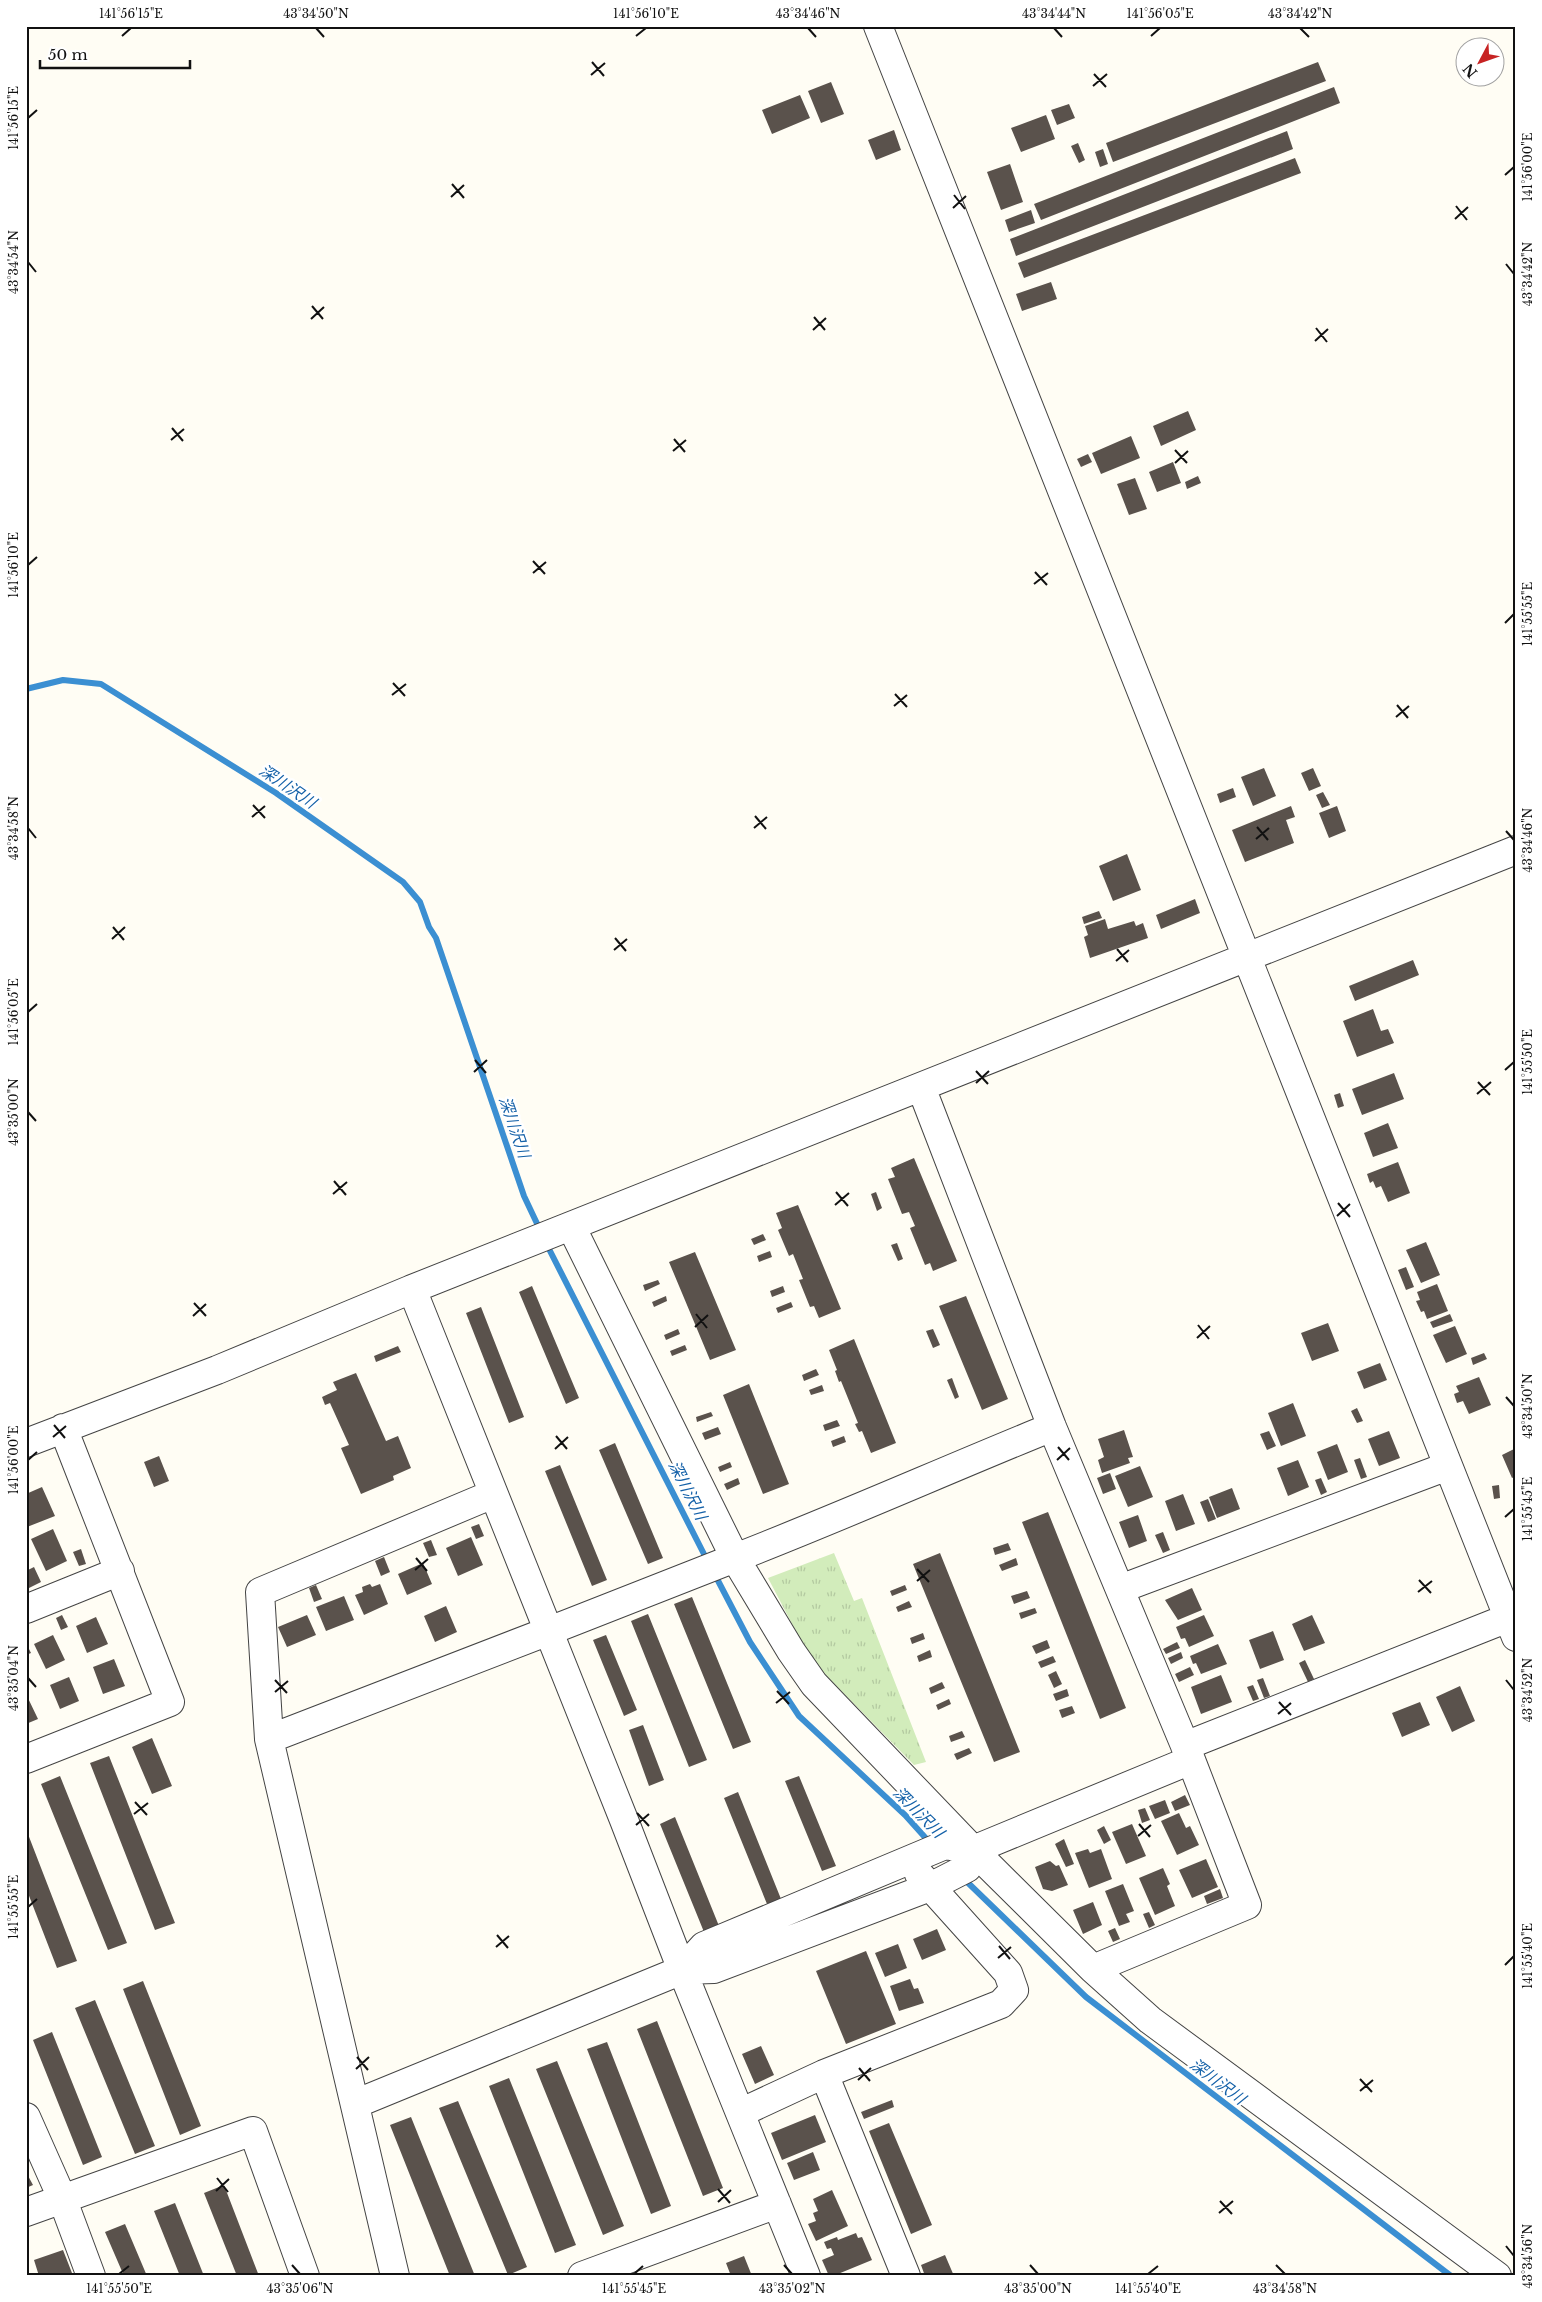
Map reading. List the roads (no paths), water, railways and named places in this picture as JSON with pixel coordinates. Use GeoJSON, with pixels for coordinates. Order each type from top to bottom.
{"type":"FeatureCollection","features":[{"type":"Feature","properties":{"kind":"street"},"geometry":{"type":"LineString","coordinates":[[355,2104],[682,1970],[714,1969],[955,1871],[1188,1753],[1512,1627],[878,26]]}},
{"type":"Feature","properties":{"kind":"street"},"geometry":{"type":"LineString","coordinates":[[26,1443],[217,1370],[412,1289],[1247,955],[1516,850]]}},
{"type":"Feature","properties":{"kind":"street"},"geometry":{"type":"LineString","coordinates":[[921,1087],[1052,1427],[1188,1753],[1247,1905],[1093,1969]]}},
{"type":"Feature","properties":{"kind":"street"},"geometry":{"type":"LineString","coordinates":[[552,1234],[719,1564],[791,1652],[955,1871],[1008,1973],[1014,1990],[1001,2004],[824,2074],[740,2112]]}},
{"type":"Feature","properties":{"kind":"street"},"geometry":{"type":"LineString","coordinates":[[412,1289],[682,1970],[806,2276]]}},
{"type":"Feature","properties":{"kind":"street"},"geometry":{"type":"LineString","coordinates":[[268,1739],[549,1632],[1052,1427]]}},
{"type":"Feature","properties":{"kind":"street"},"geometry":{"type":"LineString","coordinates":[[26,1759],[170,1702],[63,1428]]}},
{"type":"Feature","properties":{"kind":"street"},"geometry":{"type":"LineString","coordinates":[[1120,1589],[1448,1466]]}},
{"type":"Feature","properties":{"kind":"street"},"geometry":{"type":"LineString","coordinates":[[395,2276],[268,1739],[260,1592],[493,1494]]}},
{"type":"Feature","properties":{"kind":"street"},"geometry":{"type":"LineString","coordinates":[[26,1609],[120,1571]]}},
{"type":"Feature","properties":{"kind":"street"},"geometry":{"type":"LineString","coordinates":[[927,1853],[955,1871]]}},
{"type":"Feature","properties":{"kind":"street"},"geometry":{"type":"LineString","coordinates":[[682,1970],[704,1946],[927,1853]]}},
{"type":"Feature","properties":{"kind":"street"},"geometry":{"type":"LineString","coordinates":[[927,1853],[1093,1969],[1150,2020],[1497,2276]]}},
{"type":"Feature","properties":{"kind":"street"},"geometry":{"type":"LineString","coordinates":[[824,2074],[906,2276]]}},
{"type":"Feature","properties":{"kind":"street"},"geometry":{"type":"LineString","coordinates":[[26,2116],[62,2198],[91,2276]]}},
{"type":"Feature","properties":{"kind":"street"},"geometry":{"type":"LineString","coordinates":[[26,2212],[253,2130],[305,2276]]}},
{"type":"Feature","properties":{"kind":"street"},"geometry":{"type":"LineString","coordinates":[[582,2276],[778,2204]]}},
{"type":"Feature","properties":{"kind":"waterway","name":"深川沢川"},"geometry":{"type":"LineString","coordinates":[[26,689],[63,680],[101,684],[276,793],[403,882],[420,902],[429,927],[436,938],[524,1196],[541,1232]]}},
{"type":"Feature","properties":{"kind":"waterway","name":"深川沢川"},"geometry":{"type":"LineString","coordinates":[[546,1243],[708,1562]]}},
{"type":"Feature","properties":{"kind":"waterway","name":"深川沢川"},"geometry":{"type":"LineString","coordinates":[[714,1573],[750,1642],[799,1716],[905,1815],[931,1844]]}},
{"type":"Feature","properties":{"kind":"waterway","name":"深川沢川"},"geometry":{"type":"LineString","coordinates":[[963,1878],[1086,1997],[1451,2276]]}}]}
